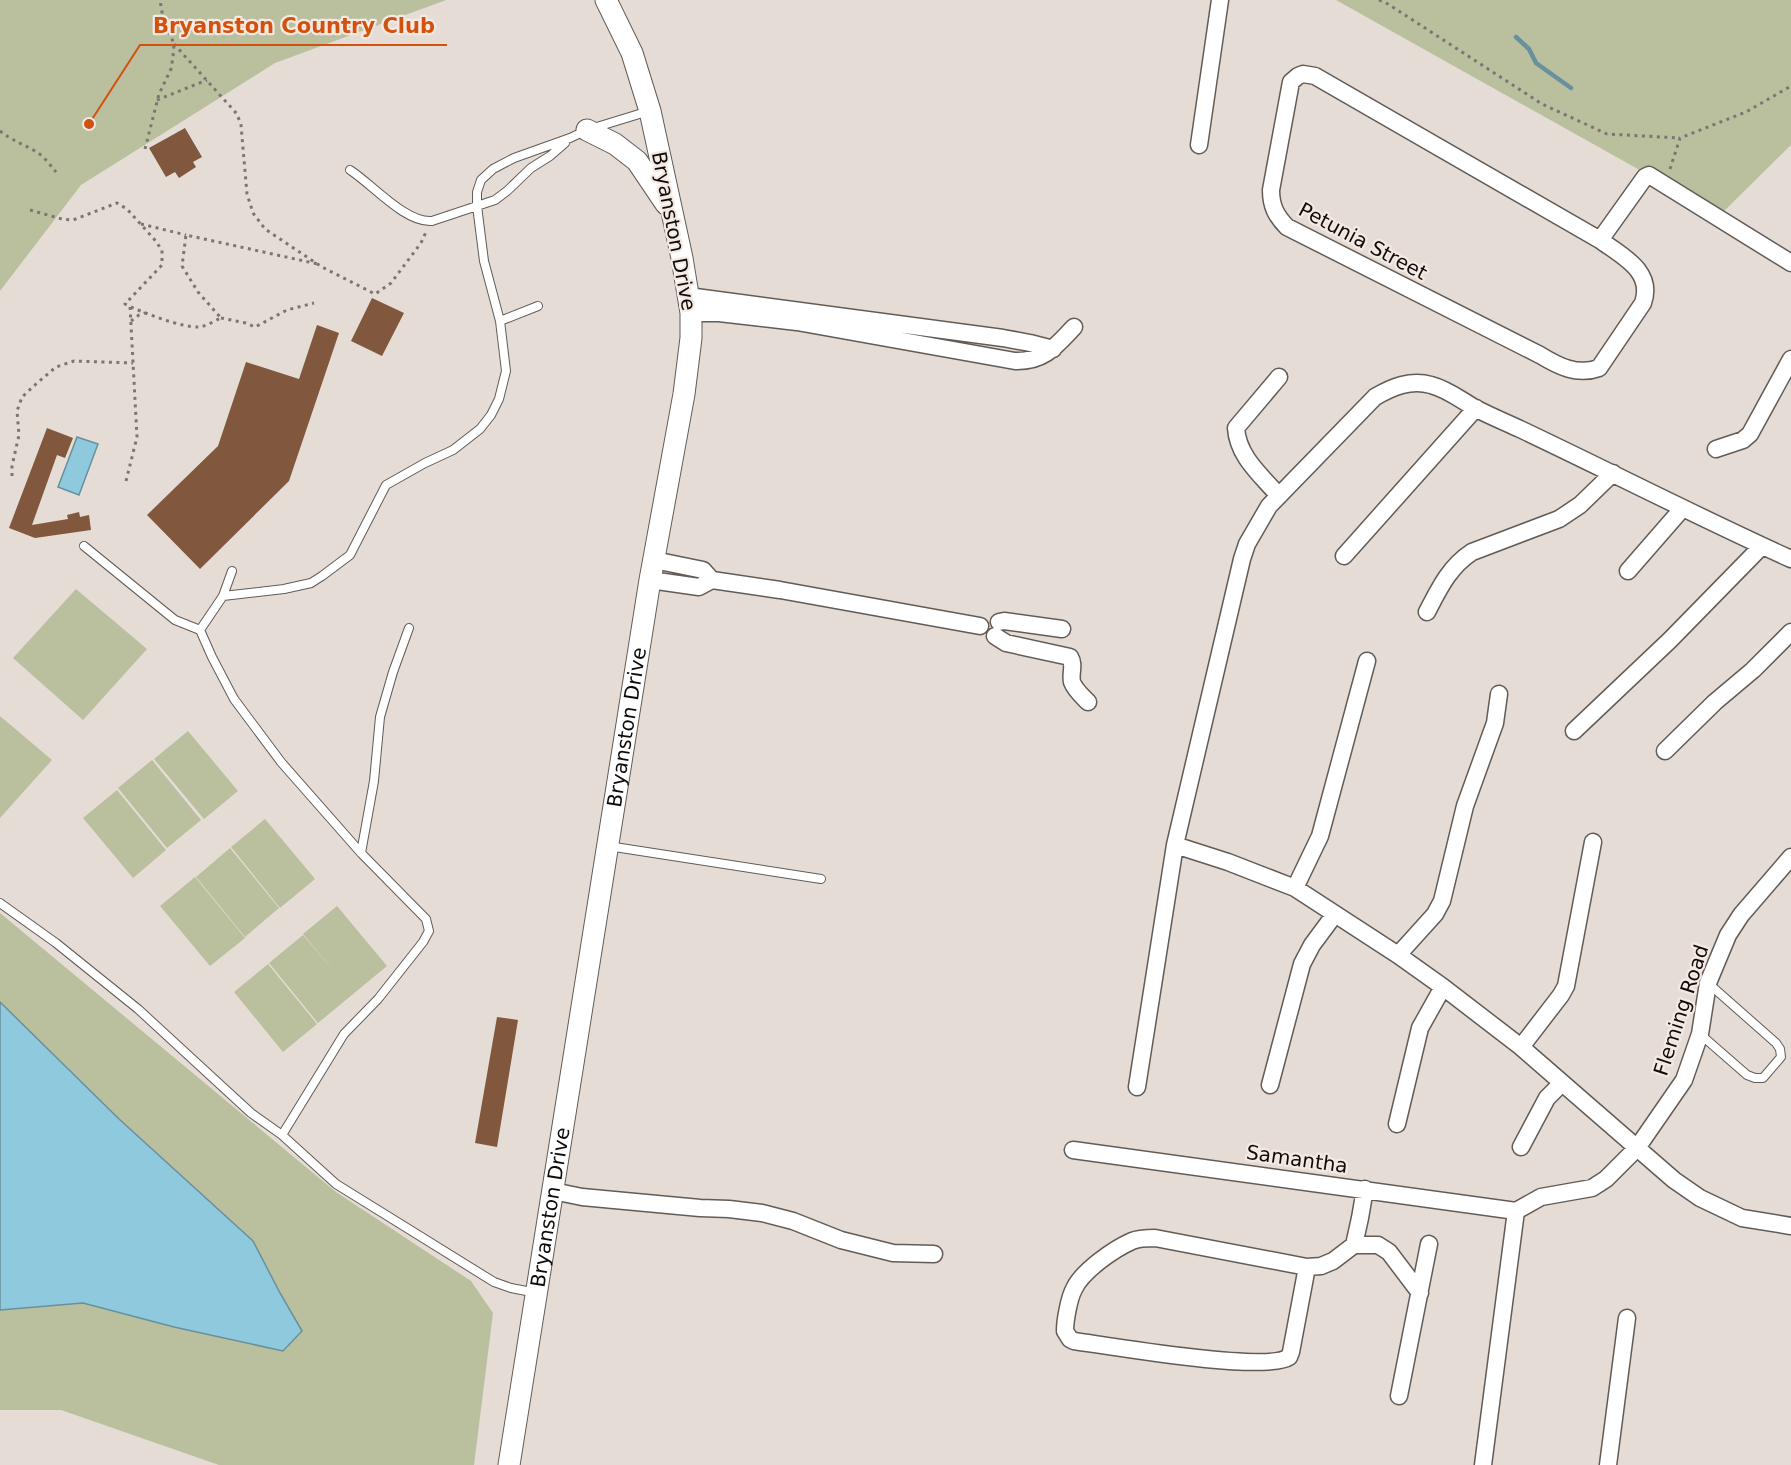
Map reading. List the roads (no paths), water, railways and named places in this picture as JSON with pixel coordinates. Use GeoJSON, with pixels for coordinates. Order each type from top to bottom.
{"type":"FeatureCollection","features":[{"type":"Feature","properties":{"kind":"street","name":"Bryanston Drive"},"geometry":{"type":"LineString","coordinates":[[509,1465],[652,570],[687,372],[690,305],[673,214],[650,111],[632,52],[606,0]]}},
{"type":"Feature","properties":{"kind":"street"},"geometry":{"type":"LineString","coordinates":[[1199,145],[1220,0]]}},
{"type":"Feature","properties":{"kind":"street","name":"Petunia Street"},"geometry":{"type":"LineString","coordinates":[[1303,74],[1315,76],[1600,240],[1638,269],[1643,277],[1646,295],[1643,303],[1599,368],[1589,372],[1575,371],[1557,366],[1540,355],[1287,227],[1274,211],[1271,190],[1291,82],[1303,74]]}},
{"type":"Feature","properties":{"kind":"street"},"geometry":{"type":"LineString","coordinates":[[579,134],[615,144],[637,161],[673,214]]}},
{"type":"Feature","properties":{"kind":"street"},"geometry":{"type":"LineString","coordinates":[[1600,240],[1647,176],[1651,176],[1791,263]]}},
{"type":"Feature","properties":{"kind":"street"},"geometry":{"type":"LineString","coordinates":[[690,305],[719,313],[797,322],[1015,362],[1034,360],[1043,356],[1074,327]]}},
{"type":"Feature","properties":{"kind":"street"},"geometry":{"type":"LineString","coordinates":[[1716,449],[1738,442],[1750,434],[1791,359]]}},
{"type":"Feature","properties":{"kind":"street"},"geometry":{"type":"LineString","coordinates":[[1279,496],[1252,466],[1237,441],[1236,428],[1280,376]]}},
{"type":"Feature","properties":{"kind":"street"},"geometry":{"type":"LineString","coordinates":[[1137,1088],[1175,845],[1247,544],[1269,506],[1375,397],[1392,387],[1412,383],[1430,384],[1682,509],[1791,560]]}},
{"type":"Feature","properties":{"kind":"street"},"geometry":{"type":"LineString","coordinates":[[1344,556],[1476,408]]}},
{"type":"Feature","properties":{"kind":"street"},"geometry":{"type":"LineString","coordinates":[[1427,612],[1446,576],[1462,558],[1472,552],[1559,519],[1581,505],[1613,473]]}},
{"type":"Feature","properties":{"kind":"street"},"geometry":{"type":"LineString","coordinates":[[1628,571],[1682,509]]}},
{"type":"Feature","properties":{"kind":"street"},"geometry":{"type":"LineString","coordinates":[[1574,731],[1670,640],[1762,546]]}},
{"type":"Feature","properties":{"kind":"street"},"geometry":{"type":"LineString","coordinates":[[652,570],[699,587],[712,580],[980,626],[982,620],[992,617],[1006,643],[1070,657],[1073,663],[1072,683],[1088,702]]}},
{"type":"Feature","properties":{"kind":"street"},"geometry":{"type":"LineString","coordinates":[[997,629],[1004,621],[1062,629]]}},
{"type":"Feature","properties":{"kind":"street"},"geometry":{"type":"LineString","coordinates":[[1665,751],[1791,632]]}},
{"type":"Feature","properties":{"kind":"street"},"geometry":{"type":"LineString","coordinates":[[1295,888],[1320,836],[1367,661]]}},
{"type":"Feature","properties":{"kind":"street"},"geometry":{"type":"LineString","coordinates":[[1398,955],[1435,914],[1442,901],[1465,807],[1495,723],[1499,694]]}},
{"type":"Feature","properties":{"kind":"street"},"geometry":{"type":"LineString","coordinates":[[1521,1047],[1566,986],[1593,842]]}},
{"type":"Feature","properties":{"kind":"street"},"geometry":{"type":"LineString","coordinates":[[1175,845],[1228,862],[1295,888],[1443,987],[1521,1047],[1674,1180],[1700,1198],[1742,1218],[1791,1226]]}},
{"type":"Feature","properties":{"kind":"street","name":"Fleming Road"},"geometry":{"type":"LineString","coordinates":[[1516,1211],[1541,1197],[1592,1188],[1606,1179],[1637,1148],[1684,1080],[1700,1034],[1708,983],[1728,935],[1741,915],[1791,857]]}},
{"type":"Feature","properties":{"kind":"street"},"geometry":{"type":"LineString","coordinates":[[1270,1085],[1302,964],[1312,945],[1335,914]]}},
{"type":"Feature","properties":{"kind":"street"},"geometry":{"type":"LineString","coordinates":[[1397,1124],[1420,1028],[1443,987]]}},
{"type":"Feature","properties":{"kind":"street"},"geometry":{"type":"LineString","coordinates":[[1521,1147],[1547,1098],[1562,1083]]}},
{"type":"Feature","properties":{"kind":"street","name":"Samantha"},"geometry":{"type":"LineString","coordinates":[[1073,1149],[1516,1211]]}},
{"type":"Feature","properties":{"kind":"street"},"geometry":{"type":"LineString","coordinates":[[1354,1245],[1365,1189]]}},
{"type":"Feature","properties":{"kind":"street"},"geometry":{"type":"LineString","coordinates":[[553,1191],[582,1197],[762,1213],[793,1221],[842,1240],[893,1253],[934,1254]]}},
{"type":"Feature","properties":{"kind":"street"},"geometry":{"type":"LineString","coordinates":[[1483,1465],[1516,1211]]}},
{"type":"Feature","properties":{"kind":"street"},"geometry":{"type":"LineString","coordinates":[[1307,1267],[1292,1352],[1289,1357],[1279,1362],[1227,1361],[1074,1341],[1065,1331],[1074,1289],[1084,1275],[1133,1240],[1155,1238],[1307,1267],[1321,1266],[1333,1261],[1354,1245],[1378,1245],[1389,1252],[1420,1293]]}},
{"type":"Feature","properties":{"kind":"street"},"geometry":{"type":"LineString","coordinates":[[1399,1396],[1429,1244]]}},
{"type":"Feature","properties":{"kind":"street"},"geometry":{"type":"LineString","coordinates":[[1608,1465],[1627,1318]]}},
{"type":"Feature","properties":{"kind":"lane"},"geometry":{"type":"LineString","coordinates":[[223,597],[284,589],[311,583],[322,576],[350,555],[386,485],[453,450],[480,429],[491,415],[499,399],[504,384],[505,358],[500,321],[484,261],[477,206],[481,180],[493,169],[523,155],[650,111]]}},
{"type":"Feature","properties":{"kind":"lane"},"geometry":{"type":"LineString","coordinates":[[350,170],[411,216],[424,221],[432,221],[488,203],[501,196],[531,168],[579,134]]}},
{"type":"Feature","properties":{"kind":"lane"},"geometry":{"type":"LineString","coordinates":[[500,321],[538,306]]}},
{"type":"Feature","properties":{"kind":"lane"},"geometry":{"type":"LineString","coordinates":[[84,546],[162,611],[175,620],[200,630],[222,678],[249,720],[281,762],[361,853],[426,919],[429,931],[423,942],[378,999],[344,1034],[282,1135]]}},
{"type":"Feature","properties":{"kind":"lane"},"geometry":{"type":"LineString","coordinates":[[200,630],[223,597],[232,572]]}},
{"type":"Feature","properties":{"kind":"lane"},"geometry":{"type":"LineString","coordinates":[[361,853],[374,781],[380,717],[409,628]]}},
{"type":"Feature","properties":{"kind":"lane"},"geometry":{"type":"LineString","coordinates":[[608,846],[821,879]]}},
{"type":"Feature","properties":{"kind":"lane"},"geometry":{"type":"LineString","coordinates":[[0,903],[56,943],[138,1009],[251,1113],[282,1135],[336,1184],[494,1282],[537,1293]]}},
{"type":"Feature","properties":{"kind":"lane"},"geometry":{"type":"LineString","coordinates":[[1700,1034],[1747,1075],[1755,1078],[1763,1078],[1781,1057],[1776,1043],[1708,983]]}},
{"type":"Feature","properties":{"kind":"water"},"geometry":{"type":"Polygon","coordinates":[[[77,437],[98,444],[79,495],[58,487],[77,437]]]}},
{"type":"Feature","properties":{"kind":"water"},"geometry":{"type":"Polygon","coordinates":[[[0,1002],[119,1119],[253,1241],[302,1331],[283,1351],[174,1327],[83,1303],[0,1310],[0,1002]]]}},
{"type":"Feature","properties":{"kind":"waterway"},"geometry":{"type":"LineString","coordinates":[[1516,37],[1529,49],[1536,63],[1571,88]]}},
{"type":"Feature","properties":{"kind":"place","name":"Bryanston Country Club"},"geometry":{"type":"Point","coordinates":[89,124]}}]}
